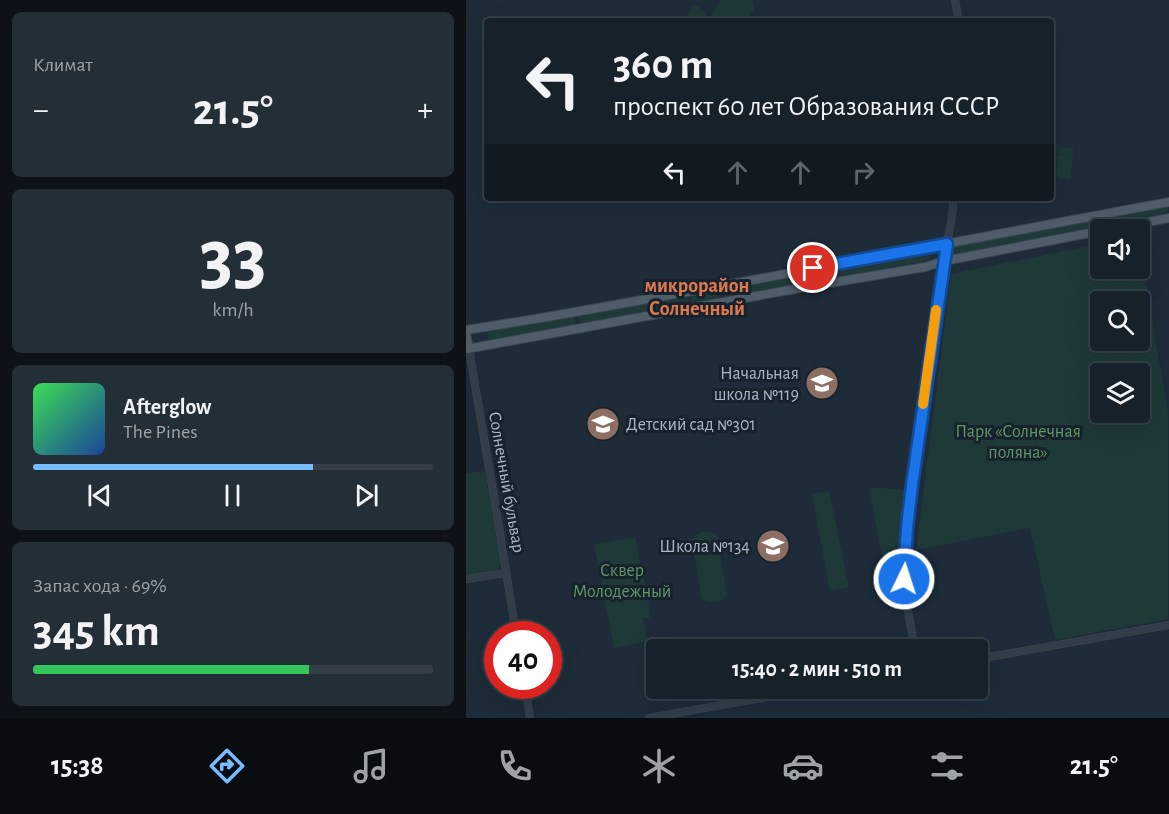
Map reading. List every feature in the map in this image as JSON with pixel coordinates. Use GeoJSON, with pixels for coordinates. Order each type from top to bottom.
{"type":"FeatureCollection","features":[{"type":"Feature","properties":{"kind":"main road"},"geometry":{"type":"LineString","coordinates":[[466,332],[1168,202]]}},
{"type":"Feature","properties":{"kind":"main road"},"geometry":{"type":"LineString","coordinates":[[1150,221],[1168,218]]}},
{"type":"Feature","properties":{"kind":"main road"},"geometry":{"type":"LineString","coordinates":[[467,349],[925,267],[944,261],[1090,233]]}},
{"type":"Feature","properties":{"kind":"main road"},"geometry":{"type":"LineString","coordinates":[[944,261],[947,244]]}},
{"type":"Feature","properties":{"kind":"main road"},"geometry":{"type":"LineString","coordinates":[[726,285],[728,301]]}},
{"type":"Feature","properties":{"kind":"main road","name":"Солнечный бульвар"},"geometry":{"type":"LineString","coordinates":[[466,332],[467,349]]}},
{"type":"Feature","properties":{"kind":"street"},"geometry":{"type":"LineString","coordinates":[[955,0],[958,18]]}},
{"type":"Feature","properties":{"kind":"street"},"geometry":{"type":"LineString","coordinates":[[947,244],[954,201]]}},
{"type":"Feature","properties":{"kind":"street"},"geometry":{"type":"LineString","coordinates":[[914,639],[904,589],[907,528],[944,261]]}},
{"type":"Feature","properties":{"kind":"street","name":"Солнечный бульвар"},"geometry":{"type":"LineString","coordinates":[[467,349],[499,521],[514,621]]}},
{"type":"Feature","properties":{"kind":"street"},"geometry":{"type":"LineString","coordinates":[[466,579],[506,573]]}},
{"type":"Feature","properties":{"kind":"street"},"geometry":{"type":"LineString","coordinates":[[988,657],[1168,625]]}},
{"type":"Feature","properties":{"kind":"street"},"geometry":{"type":"LineString","coordinates":[[527,699],[530,718]]}},
{"type":"Feature","properties":{"kind":"street"},"geometry":{"type":"LineString","coordinates":[[649,718],[756,699]]}},
{"type":"Feature","properties":{"kind":"green space"},"geometry":{"type":"Polygon","coordinates":[[[721,0],[752,0],[754,8],[749,18],[710,18],[721,0]]]}},
{"type":"Feature","properties":{"kind":"green space"},"geometry":{"type":"Polygon","coordinates":[[[694,4],[707,13],[704,18],[686,18],[694,4]]]}},
{"type":"Feature","properties":{"kind":"green space"},"geometry":{"type":"Polygon","coordinates":[[[1060,147],[1073,148],[1071,179],[1057,178],[1058,155],[1068,155],[1059,154],[1060,147]]]}},
{"type":"Feature","properties":{"kind":"green space"},"geometry":{"type":"Polygon","coordinates":[[[1168,207],[1168,212],[1132,219],[1102,219],[1168,207]]]}},
{"type":"Feature","properties":{"kind":"green space"},"geometry":{"type":"Polygon","coordinates":[[[1090,221],[1090,227],[955,254],[951,249],[954,246],[1090,221]]]}},
{"type":"Feature","properties":{"kind":"green space","name":"Парк «Солнечная поляна»"},"geometry":{"type":"Polygon","coordinates":[[[1090,246],[1090,279],[1145,279],[1147,291],[1090,291],[1090,351],[1150,351],[1150,307],[1168,414],[1168,619],[1055,640],[1030,528],[916,550],[951,274],[1090,246]]]}},
{"type":"Feature","properties":{"kind":"green space"},"geometry":{"type":"Polygon","coordinates":[[[929,251],[929,260],[926,261],[739,294],[733,292],[735,288],[929,251]]]}},
{"type":"Feature","properties":{"kind":"green space"},"geometry":{"type":"Polygon","coordinates":[[[720,293],[718,298],[692,303],[691,296],[720,293]]]}},
{"type":"Feature","properties":{"kind":"green space"},"geometry":{"type":"Polygon","coordinates":[[[687,296],[689,303],[580,324],[578,315],[687,296]]]}},
{"type":"Feature","properties":{"kind":"green space"},"geometry":{"type":"Polygon","coordinates":[[[574,316],[576,325],[489,342],[487,331],[574,316]]]}},
{"type":"Feature","properties":{"kind":"green space"},"geometry":{"type":"Polygon","coordinates":[[[485,471],[501,564],[490,572],[466,577],[466,473],[485,471]]]}},
{"type":"Feature","properties":{"kind":"green space"},"geometry":{"type":"Polygon","coordinates":[[[869,487],[906,490],[899,579],[887,582],[869,487]]]}},
{"type":"Feature","properties":{"kind":"green space"},"geometry":{"type":"Polygon","coordinates":[[[829,491],[849,587],[830,591],[812,494],[829,491]]]}},
{"type":"Feature","properties":{"kind":"green space"},"geometry":{"type":"Polygon","coordinates":[[[702,532],[717,535],[727,594],[722,600],[716,602],[702,599],[692,540],[702,532]]]}},
{"type":"Feature","properties":{"kind":"green space","name":"Сквер Молодежный"},"geometry":{"type":"Polygon","coordinates":[[[635,537],[651,617],[643,618],[648,639],[646,641],[614,648],[594,544],[635,537]]]}},
{"type":"Feature","properties":{"kind":"slow traffic"},"geometry":{"type":"LineString","coordinates":[[923,404],[936,310]]}},
{"type":"Feature","properties":{"kind":"place","name":"Начальная школа №119"},"geometry":{"type":"Point","coordinates":[822,383]}},
{"type":"Feature","properties":{"kind":"place","name":"Детский сад №301"},"geometry":{"type":"Point","coordinates":[603,424]}},
{"type":"Feature","properties":{"kind":"place","name":"Школа №134"},"geometry":{"type":"Point","coordinates":[773,546]}},
{"type":"Feature","properties":{"kind":"district","name":"микрорайон Солнечный"},"geometry":{"type":"Point","coordinates":[697,296]}},
{"type":"Feature","properties":{"kind":"route"},"geometry":{"type":"LineString","coordinates":[[813,268],[947,244],[912,485],[904,579]]}}]}
